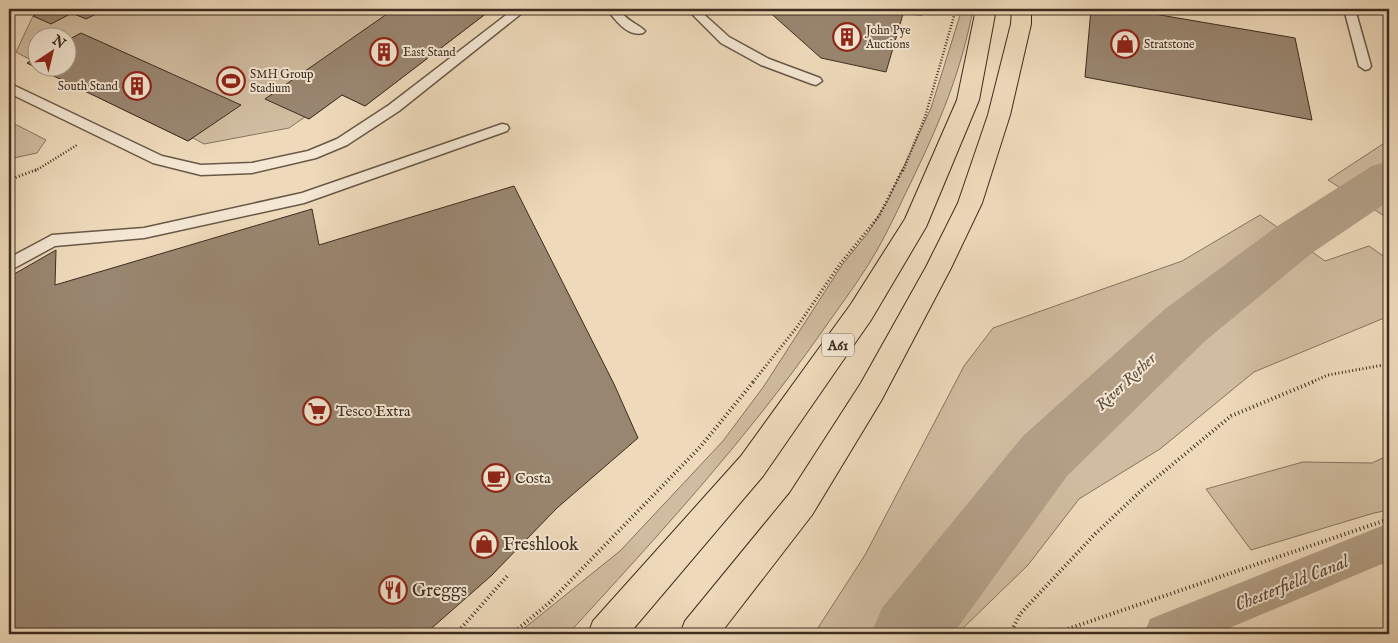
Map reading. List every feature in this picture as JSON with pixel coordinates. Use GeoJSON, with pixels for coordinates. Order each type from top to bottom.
{"type":"FeatureCollection","features":[{"type":"Feature","properties":{"kind":"highway","name":"A61"},"geometry":{"type":"LineString","coordinates":[[606,634],[752,466],[861,312],[917,221],[968,100],[986,9]]}},
{"type":"Feature","properties":{"kind":"highway"},"geometry":{"type":"LineString","coordinates":[[698,634],[802,504],[872,392],[938,268],[970,203],[999,115],[1021,24],[1022,9]]}},
{"type":"Feature","properties":{"kind":"lane"},"geometry":{"type":"LineString","coordinates":[[9,88],[158,160],[201,170],[252,168],[311,155],[342,142],[394,108],[521,9]]}},
{"type":"Feature","properties":{"kind":"lane"},"geometry":{"type":"LineString","coordinates":[[620,9],[615,12],[625,24],[639,31]]}},
{"type":"Feature","properties":{"kind":"lane"},"geometry":{"type":"LineString","coordinates":[[692,9],[725,40],[765,62],[816,81]]}},
{"type":"Feature","properties":{"kind":"lane"},"geometry":{"type":"LineString","coordinates":[[1349,9],[1365,66]]}},
{"type":"Feature","properties":{"kind":"lane"},"geometry":{"type":"LineString","coordinates":[[9,265],[52,241],[144,233],[304,198],[502,128]]}},
{"type":"Feature","properties":{"kind":"path"},"geometry":{"type":"LineString","coordinates":[[9,13],[17,9]]}},
{"type":"Feature","properties":{"kind":"path"},"geometry":{"type":"LineString","coordinates":[[512,634],[549,603],[702,446],[797,327],[840,264],[879,216],[904,168],[925,117],[956,9]]}},
{"type":"Feature","properties":{"kind":"path"},"geometry":{"type":"LineString","coordinates":[[9,180],[37,170],[97,131]]}},
{"type":"Feature","properties":{"kind":"path"},"geometry":{"type":"LineString","coordinates":[[1010,634],[1020,614],[1095,534],[1144,488],[1231,416],[1328,375],[1389,364]]}},
{"type":"Feature","properties":{"kind":"path"},"geometry":{"type":"LineString","coordinates":[[1053,634],[1389,519]]}},
{"type":"Feature","properties":{"kind":"path"},"geometry":{"type":"LineString","coordinates":[[456,634],[509,574]]}},
{"type":"Feature","properties":{"kind":"shaded area","name":"SMH Group Stadium"},"geometry":{"type":"Polygon","coordinates":[[[47,9],[492,9],[365,106],[342,95],[309,119],[305,117],[289,128],[204,144],[193,138],[188,141],[58,78],[78,78],[78,28],[28,28],[28,58],[16,52],[33,16],[47,9]]]}},
{"type":"Feature","properties":{"kind":"shaded area"},"geometry":{"type":"Polygon","coordinates":[[[962,9],[973,9],[968,32],[956,75],[932,138],[875,253],[821,333],[731,450],[667,525],[568,634],[517,634],[620,551],[723,441],[764,386],[842,265],[868,233],[888,200],[931,108],[962,9]]]}},
{"type":"Feature","properties":{"kind":"shaded area"},"geometry":{"type":"Polygon","coordinates":[[[9,121],[46,140],[37,153],[9,159],[9,121]]]}},
{"type":"Feature","properties":{"kind":"shaded area"},"geometry":{"type":"Polygon","coordinates":[[[1389,140],[1389,219],[1328,180],[1389,140]]]}},
{"type":"Feature","properties":{"kind":"shaded area"},"geometry":{"type":"Polygon","coordinates":[[[1260,215],[1325,261],[1369,246],[1389,260],[1389,316],[1254,372],[1160,449],[1079,499],[1028,565],[957,634],[814,634],[865,555],[964,366],[993,328],[1182,261],[1260,215]]]}},
{"type":"Feature","properties":{"kind":"shaded area"},"geometry":{"type":"Polygon","coordinates":[[[1389,455],[1389,510],[1251,550],[1206,489],[1303,462],[1372,463],[1389,455]]]}},
{"type":"Feature","properties":{"kind":"building"},"geometry":{"type":"Polygon","coordinates":[[[47,9],[106,9],[86,19],[72,13],[51,24],[33,16],[47,9]]]}},
{"type":"Feature","properties":{"kind":"building","name":"East Stand"},"geometry":{"type":"Polygon","coordinates":[[[394,9],[492,9],[365,106],[342,95],[309,119],[265,99],[394,9]]]}},
{"type":"Feature","properties":{"kind":"building","name":"John Pye Auctions"},"geometry":{"type":"Polygon","coordinates":[[[766,9],[923,9],[922,15],[903,14],[886,72],[821,58],[766,9]]]}},
{"type":"Feature","properties":{"kind":"building"},"geometry":{"type":"Polygon","coordinates":[[[1091,9],[1125,9],[1295,38],[1312,120],[1085,77],[1091,9]]]}},
{"type":"Feature","properties":{"kind":"building","name":"South Stand"},"geometry":{"type":"Polygon","coordinates":[[[81,33],[241,105],[188,141],[58,78],[78,78],[78,35],[81,33]]]}},
{"type":"Feature","properties":{"kind":"building","name":"Tesco Extra"},"geometry":{"type":"Polygon","coordinates":[[[514,186],[614,384],[638,438],[557,508],[491,576],[425,634],[9,634],[9,277],[56,250],[55,285],[312,209],[319,245],[514,186]]]}},
{"type":"Feature","properties":{"kind":"waterway","name":"River Rother"},"geometry":{"type":"LineString","coordinates":[[908,634],[1045,456],[1185,325],[1294,240],[1389,178]]}},
{"type":"Feature","properties":{"kind":"waterway","name":"Chesterfield Canal"},"geometry":{"type":"LineString","coordinates":[[1165,634],[1389,542]]}},
{"type":"Feature","properties":{"kind":"place","name":"John Pye Auctions"},"geometry":{"type":"Point","coordinates":[847,37]}},
{"type":"Feature","properties":{"kind":"place","name":"Stratstone"},"geometry":{"type":"Point","coordinates":[1125,44]}},
{"type":"Feature","properties":{"kind":"place","name":"East Stand"},"geometry":{"type":"Point","coordinates":[384,52]}},
{"type":"Feature","properties":{"kind":"place","name":"SMH Group Stadium"},"geometry":{"type":"Point","coordinates":[231,81]}},
{"type":"Feature","properties":{"kind":"place","name":"South Stand"},"geometry":{"type":"Point","coordinates":[137,86]}},
{"type":"Feature","properties":{"kind":"place","name":"Tesco Extra"},"geometry":{"type":"Point","coordinates":[317,411]}},
{"type":"Feature","properties":{"kind":"place","name":"Costa"},"geometry":{"type":"Point","coordinates":[496,478]}},
{"type":"Feature","properties":{"kind":"place","name":"Freshlook"},"geometry":{"type":"Point","coordinates":[484,544]}},
{"type":"Feature","properties":{"kind":"place","name":"Greggs"},"geometry":{"type":"Point","coordinates":[393,590]}}]}
